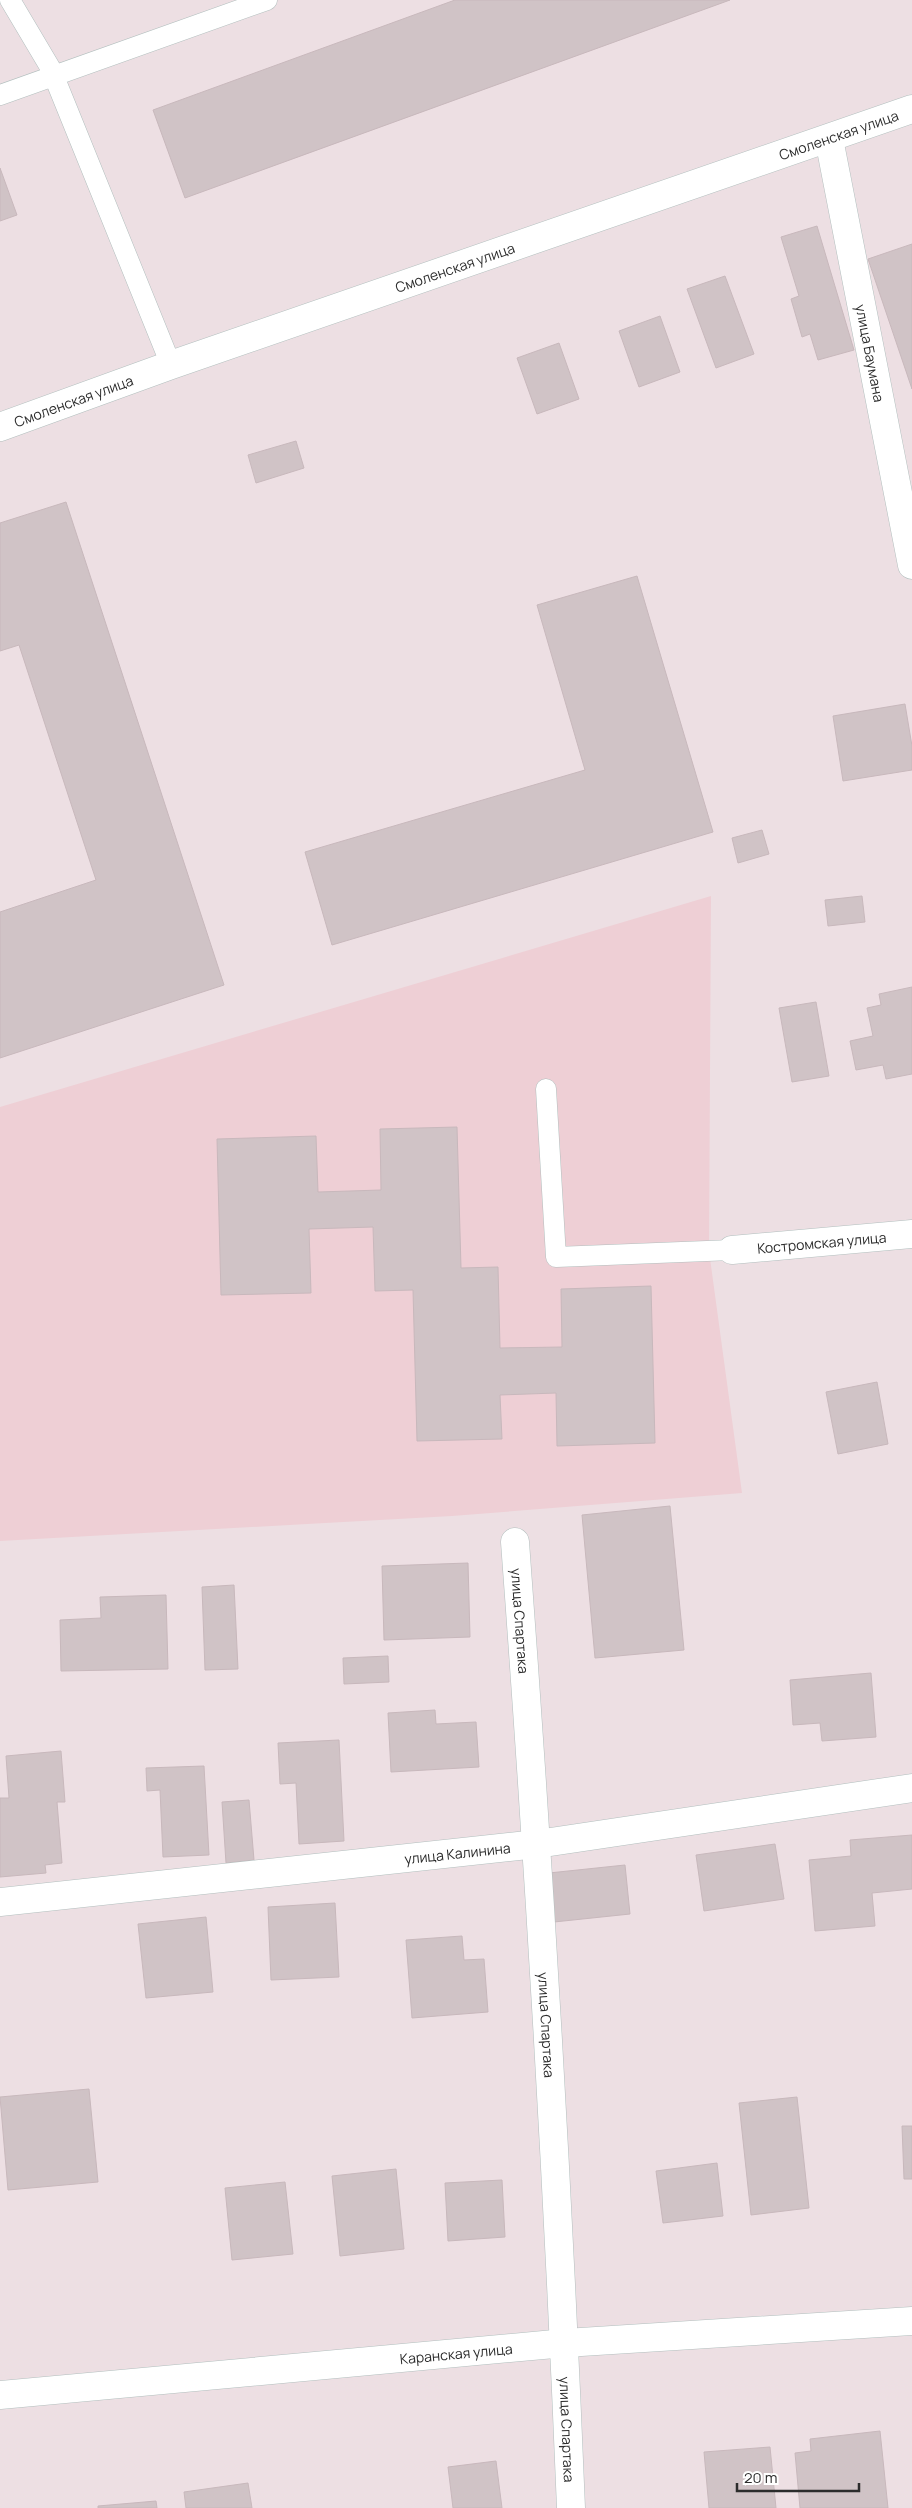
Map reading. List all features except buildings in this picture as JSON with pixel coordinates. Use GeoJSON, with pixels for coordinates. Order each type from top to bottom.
{"type":"FeatureCollection","features":[{"type":"Feature","properties":{"kind":"street","name":"Смоленская улица"},"geometry":{"type":"LineString","coordinates":[[0,427],[171,364],[912,109]]}},
{"type":"Feature","properties":{"kind":"street","name":"улица Баумана"},"geometry":{"type":"LineString","coordinates":[[829,139],[912,565]]}},
{"type":"Feature","properties":{"kind":"street","name":"Костромская улица"},"geometry":{"type":"LineString","coordinates":[[732,1250],[912,1234]]}},
{"type":"Feature","properties":{"kind":"street","name":"улица Спартака"},"geometry":{"type":"LineString","coordinates":[[515,1542],[537,1844],[565,2343],[572,2508]]}},
{"type":"Feature","properties":{"kind":"street","name":"улица Калинина"},"geometry":{"type":"LineString","coordinates":[[0,1902],[537,1844],[912,1788]]}},
{"type":"Feature","properties":{"kind":"street","name":"Каранская улица"},"geometry":{"type":"LineString","coordinates":[[0,2395],[565,2343],[912,2321]]}},
{"type":"Feature","properties":{"kind":"lane"},"geometry":{"type":"LineString","coordinates":[[10,0],[54,76],[171,364]]}},
{"type":"Feature","properties":{"kind":"lane"},"geometry":{"type":"LineString","coordinates":[[0,95],[267,0]]}},
{"type":"Feature","properties":{"kind":"lane"},"geometry":{"type":"LineString","coordinates":[[546,1089],[556,1257],[732,1250]]}},
{"type":"Feature","properties":{"kind":"shaded area"},"geometry":{"type":"Polygon","coordinates":[[[711,896],[709,1251],[742,1493],[452,1516],[0,1541],[0,1107],[711,896]]]}}]}
